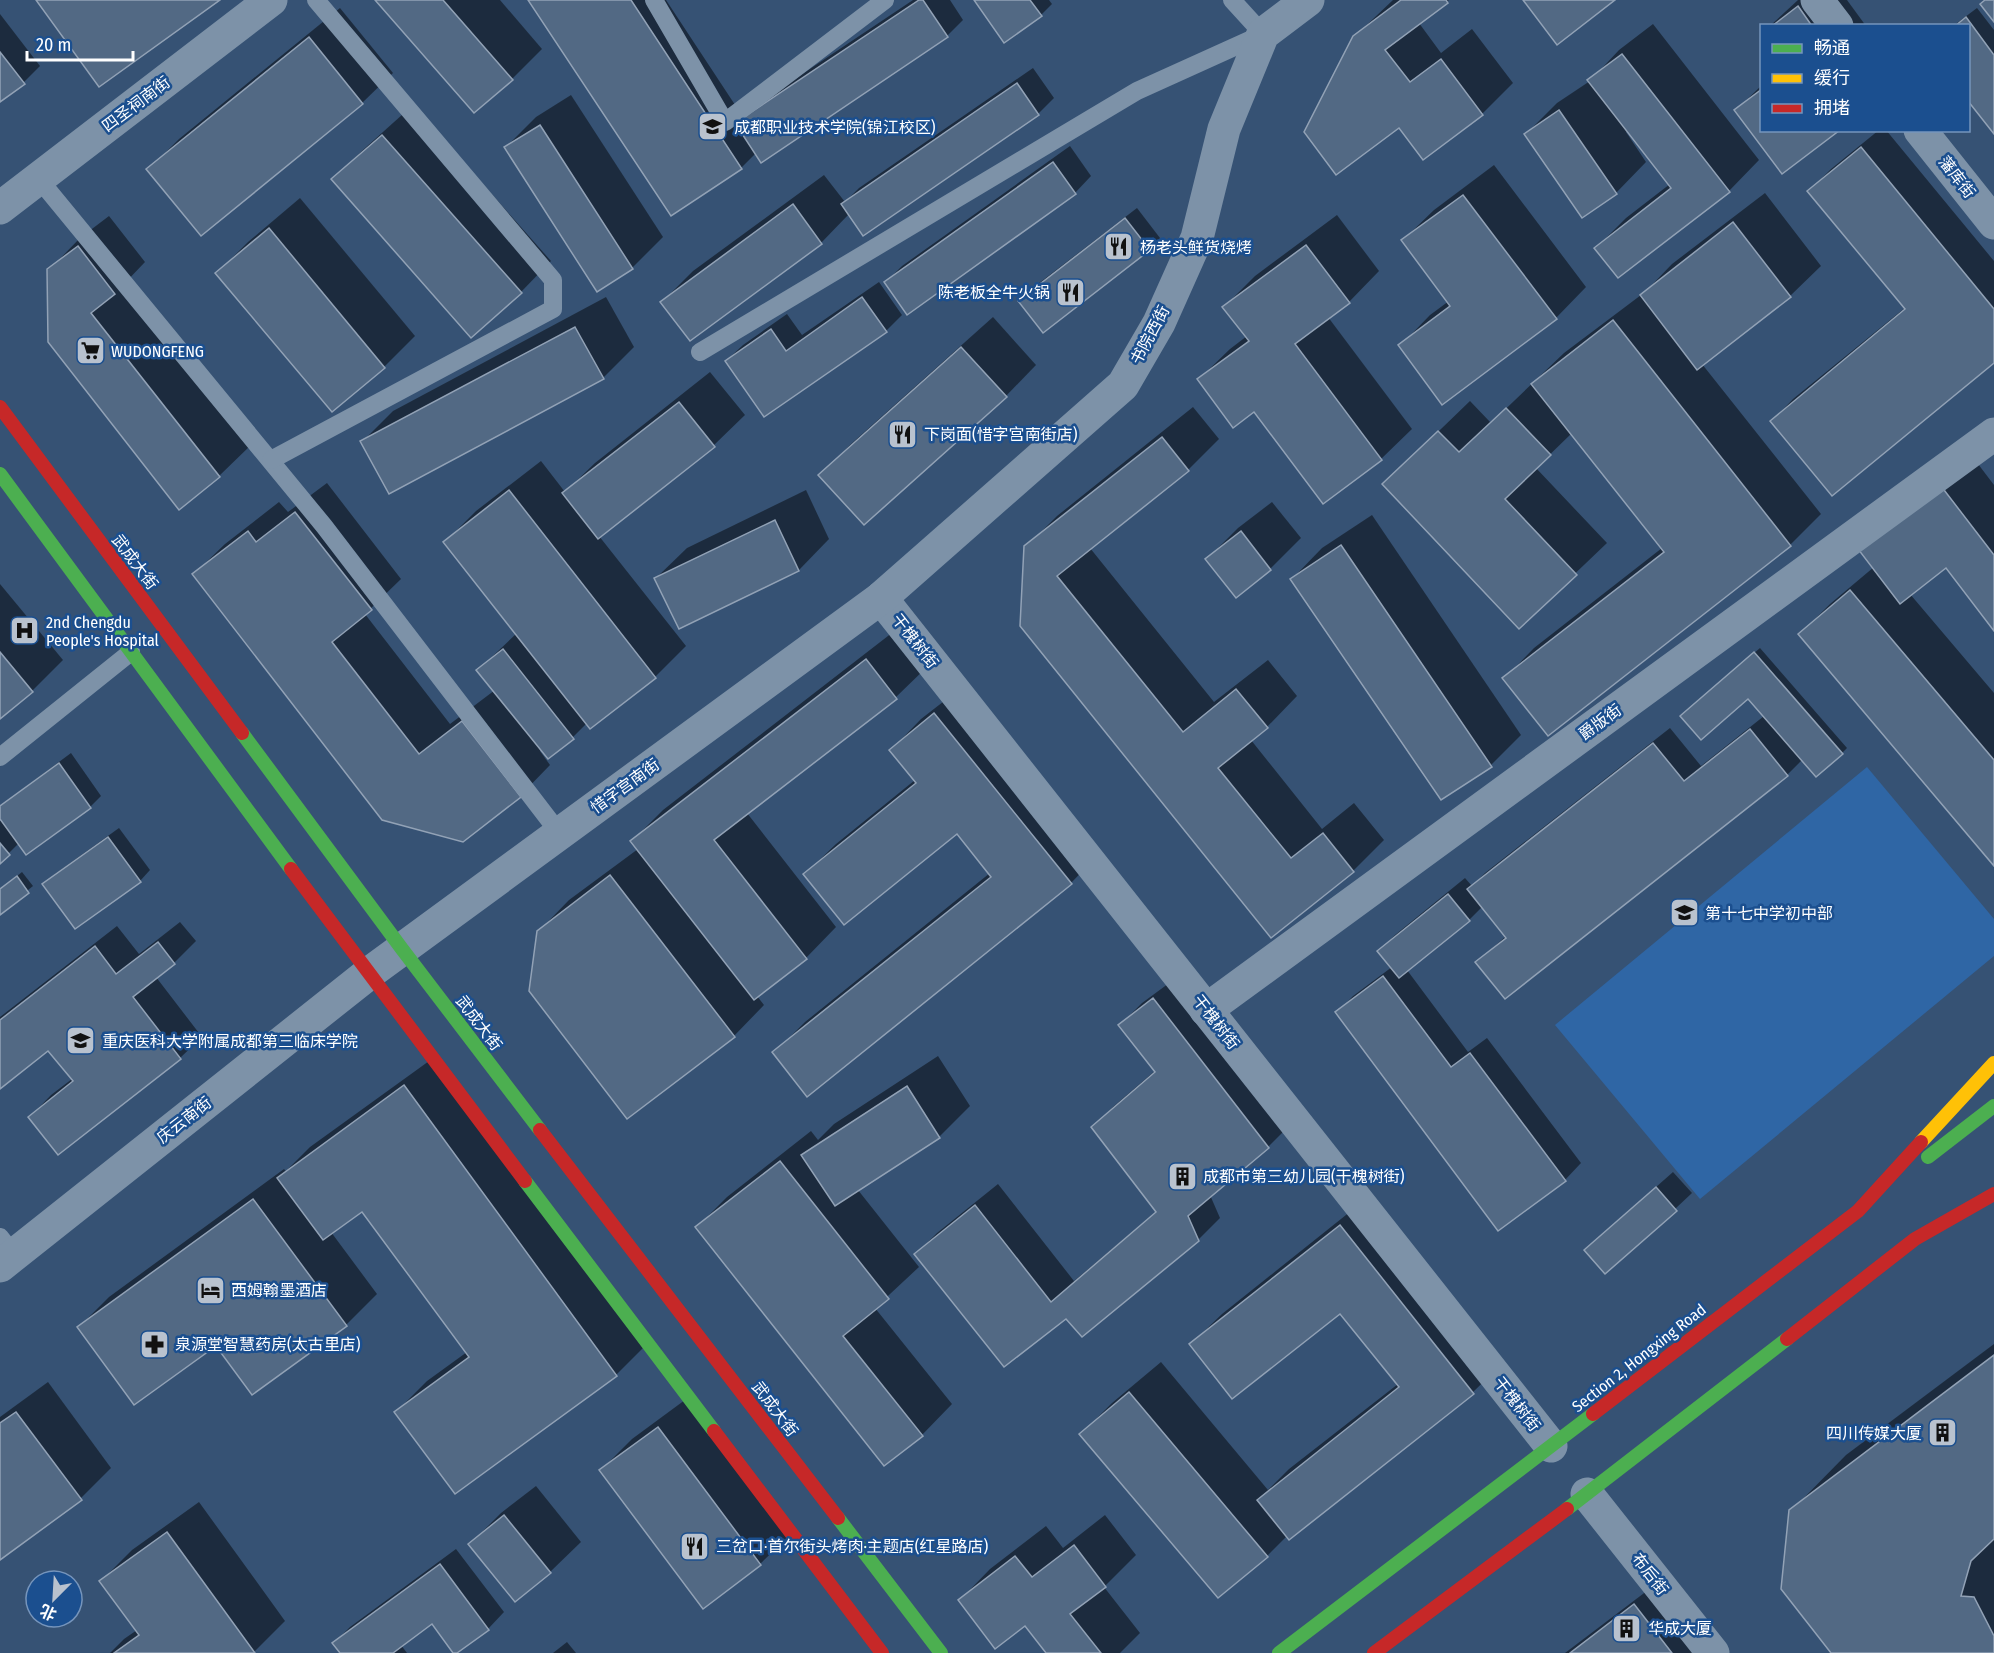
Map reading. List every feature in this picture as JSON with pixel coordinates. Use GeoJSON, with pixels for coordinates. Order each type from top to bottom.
{"type":"FeatureCollection","features":[{"type":"Feature","properties":{"kind":"main road","name":"武成大街"},"geometry":{"type":"LineString","coordinates":[[0,407],[402,949],[941,1653]]}},
{"type":"Feature","properties":{"kind":"main road"},"geometry":{"type":"LineString","coordinates":[[0,474],[368,974],[882,1653]]}},
{"type":"Feature","properties":{"kind":"main road","name":"Section 2, Hongxing Road"},"geometry":{"type":"LineString","coordinates":[[1279,1653],[1858,1211],[1994,1063]]}},
{"type":"Feature","properties":{"kind":"main road"},"geometry":{"type":"LineString","coordinates":[[1858,1211],[1994,1106]]}},
{"type":"Feature","properties":{"kind":"main road"},"geometry":{"type":"LineString","coordinates":[[1374,1653],[1587,1494],[1915,1239],[1990,1189]]}},
{"type":"Feature","properties":{"kind":"street","name":"四圣祠南街"},"geometry":{"type":"LineString","coordinates":[[0,207],[272,0]]}},
{"type":"Feature","properties":{"kind":"street"},"geometry":{"type":"LineString","coordinates":[[1263,34],[1308,0]]}},
{"type":"Feature","properties":{"kind":"street"},"geometry":{"type":"LineString","coordinates":[[1817,0],[1835,24]]}},
{"type":"Feature","properties":{"kind":"street","name":"书院西街"},"geometry":{"type":"LineString","coordinates":[[881,598],[1123,385],[1159,323],[1197,238],[1224,129],[1263,34]]}},
{"type":"Feature","properties":{"kind":"street","name":"藩库街"},"geometry":{"type":"LineString","coordinates":[[1922,132],[1994,223]]}},
{"type":"Feature","properties":{"kind":"street","name":"爵版街"},"geometry":{"type":"LineString","coordinates":[[1206,1010],[1994,434]]}},
{"type":"Feature","properties":{"kind":"street","name":"惜字宫南街"},"geometry":{"type":"LineString","coordinates":[[368,974],[881,598]]}},
{"type":"Feature","properties":{"kind":"street","name":"干槐树街"},"geometry":{"type":"LineString","coordinates":[[881,598],[1551,1446]]}},
{"type":"Feature","properties":{"kind":"street","name":"庆云南街"},"geometry":{"type":"LineString","coordinates":[[5,1253],[368,974]]}},
{"type":"Feature","properties":{"kind":"street","name":"布后街"},"geometry":{"type":"LineString","coordinates":[[1587,1494],[1713,1653]]}},
{"type":"Feature","properties":{"kind":"lane"},"geometry":{"type":"LineString","coordinates":[[271,460],[553,309],[554,280],[316,0]]}},
{"type":"Feature","properties":{"kind":"lane"},"geometry":{"type":"LineString","coordinates":[[654,0],[725,122],[885,0]]}},
{"type":"Feature","properties":{"kind":"lane"},"geometry":{"type":"LineString","coordinates":[[700,352],[1137,90],[1263,34],[1232,0]]}},
{"type":"Feature","properties":{"kind":"lane"},"geometry":{"type":"LineString","coordinates":[[38,178],[324,526],[560,834]]}},
{"type":"Feature","properties":{"kind":"lane"},"geometry":{"type":"LineString","coordinates":[[0,757],[131,652]]}},
{"type":"Feature","properties":{"kind":"shaded area"},"geometry":{"type":"Polygon","coordinates":[[[1867,767],[1994,919],[1994,956],[1700,1199],[1555,1025],[1867,767]]]}},
{"type":"Feature","properties":{"kind":"building"},"geometry":{"type":"Polygon","coordinates":[[[36,0],[220,0],[99,87],[36,0]]]}},
{"type":"Feature","properties":{"kind":"building"},"geometry":{"type":"Polygon","coordinates":[[[375,0],[443,0],[513,80],[474,113],[375,0]]]}},
{"type":"Feature","properties":{"kind":"building"},"geometry":{"type":"Polygon","coordinates":[[[528,0],[631,0],[742,169],[671,216],[528,0]]]}},
{"type":"Feature","properties":{"kind":"building"},"geometry":{"type":"Polygon","coordinates":[[[919,0],[923,0],[948,37],[761,163],[735,123],[919,0]]]}},
{"type":"Feature","properties":{"kind":"building"},"geometry":{"type":"Polygon","coordinates":[[[974,0],[1030,0],[1042,16],[1004,43],[974,0]]]}},
{"type":"Feature","properties":{"kind":"building"},"geometry":{"type":"Polygon","coordinates":[[[1401,0],[1446,0],[1448,3],[1385,50],[1410,82],[1441,59],[1483,115],[1423,160],[1399,128],[1336,175],[1304,132],[1353,36],[1401,0]]]}},
{"type":"Feature","properties":{"kind":"building"},"geometry":{"type":"Polygon","coordinates":[[[1523,0],[1615,0],[1557,45],[1523,0]]]}},
{"type":"Feature","properties":{"kind":"building"},"geometry":{"type":"Polygon","coordinates":[[[1985,0],[1994,0],[1994,22],[1980,4],[1985,0]]]}},
{"type":"Feature","properties":{"kind":"building"},"geometry":{"type":"Polygon","coordinates":[[[1798,6],[1811,24],[1775,24],[1798,6]]]}},
{"type":"Feature","properties":{"kind":"building"},"geometry":{"type":"Polygon","coordinates":[[[1966,17],[1994,55],[1994,134],[1970,104],[1970,24],[1957,24],[1966,17]]]}},
{"type":"Feature","properties":{"kind":"building"},"geometry":{"type":"Polygon","coordinates":[[[309,37],[363,104],[201,236],[146,169],[309,37]]]}},
{"type":"Feature","properties":{"kind":"building"},"geometry":{"type":"Polygon","coordinates":[[[0,52],[25,84],[0,102],[0,52]]]}},
{"type":"Feature","properties":{"kind":"building"},"geometry":{"type":"Polygon","coordinates":[[[1622,54],[1730,192],[1618,278],[1594,248],[1671,188],[1587,80],[1622,54]]]}},
{"type":"Feature","properties":{"kind":"building"},"geometry":{"type":"Polygon","coordinates":[[[1017,83],[1039,115],[863,236],[841,204],[1017,83]]]}},
{"type":"Feature","properties":{"kind":"building"},"geometry":{"type":"Polygon","coordinates":[[[1760,90],[1760,132],[1837,132],[1782,174],[1734,110],[1760,90]]]}},
{"type":"Feature","properties":{"kind":"building"},"geometry":{"type":"Polygon","coordinates":[[[1559,110],[1617,194],[1582,218],[1524,134],[1559,110]]]}},
{"type":"Feature","properties":{"kind":"building"},"geometry":{"type":"Polygon","coordinates":[[[540,125],[633,269],[597,292],[504,147],[540,125]]]}},
{"type":"Feature","properties":{"kind":"building"},"geometry":{"type":"Polygon","coordinates":[[[382,135],[522,293],[471,338],[331,179],[382,135]]]}},
{"type":"Feature","properties":{"kind":"building"},"geometry":{"type":"Polygon","coordinates":[[[1861,147],[1994,309],[1994,363],[1832,496],[1770,421],[1905,309],[1807,191],[1861,147]]]}},
{"type":"Feature","properties":{"kind":"building"},"geometry":{"type":"Polygon","coordinates":[[[1053,162],[1076,194],[907,315],[884,282],[1053,162]]]}},
{"type":"Feature","properties":{"kind":"building"},"geometry":{"type":"Polygon","coordinates":[[[1463,195],[1557,319],[1442,405],[1398,345],[1450,306],[1401,240],[1463,195]]]}},
{"type":"Feature","properties":{"kind":"building"},"geometry":{"type":"Polygon","coordinates":[[[793,204],[822,244],[690,341],[660,302],[793,204]]]}},
{"type":"Feature","properties":{"kind":"building"},"geometry":{"type":"Polygon","coordinates":[[[1125,218],[1150,250],[1043,333],[1018,301],[1125,218]]]}},
{"type":"Feature","properties":{"kind":"building"},"geometry":{"type":"Polygon","coordinates":[[[1733,222],[1791,297],[1697,370],[1640,295],[1733,222]]]}},
{"type":"Feature","properties":{"kind":"building"},"geometry":{"type":"Polygon","coordinates":[[[269,228],[385,368],[332,412],[215,273],[269,228]]]}},
{"type":"Feature","properties":{"kind":"building"},"geometry":{"type":"Polygon","coordinates":[[[1306,245],[1350,303],[1295,344],[1382,460],[1323,504],[1254,412],[1233,428],[1197,379],[1249,341],[1222,307],[1306,245]]]}},
{"type":"Feature","properties":{"kind":"building"},"geometry":{"type":"Polygon","coordinates":[[[78,246],[115,294],[91,313],[220,477],[179,510],[48,342],[47,269],[78,246]]]}},
{"type":"Feature","properties":{"kind":"building"},"geometry":{"type":"Polygon","coordinates":[[[862,297],[887,332],[764,417],[725,361],[771,329],[786,351],[862,297]]]}},
{"type":"Feature","properties":{"kind":"building"},"geometry":{"type":"Polygon","coordinates":[[[1613,320],[1791,546],[1548,736],[1502,678],[1664,552],[1531,384],[1613,320]]]}},
{"type":"Feature","properties":{"kind":"building"},"geometry":{"type":"Polygon","coordinates":[[[575,327],[604,379],[389,494],[360,441],[575,327]]]}},
{"type":"Feature","properties":{"kind":"building"},"geometry":{"type":"Polygon","coordinates":[[[961,347],[1007,397],[864,525],[818,475],[961,347]]]}},
{"type":"Feature","properties":{"kind":"building"},"geometry":{"type":"Polygon","coordinates":[[[679,402],[715,447],[598,539],[562,493],[679,402]]]}},
{"type":"Feature","properties":{"kind":"building"},"geometry":{"type":"Polygon","coordinates":[[[1506,408],[1551,455],[1505,499],[1577,575],[1519,629],[1382,484],[1438,431],[1459,452],[1506,408]]]}},
{"type":"Feature","properties":{"kind":"building"},"geometry":{"type":"Polygon","coordinates":[[[1162,437],[1189,471],[1057,576],[1183,732],[1236,689],[1268,728],[1218,768],[1291,858],[1323,833],[1354,872],[1271,938],[1020,626],[1024,546],[1162,437]]]}},
{"type":"Feature","properties":{"kind":"building"},"geometry":{"type":"Polygon","coordinates":[[[1941,486],[1994,555],[1994,631],[1946,568],[1900,604],[1858,549],[1941,486]]]}},
{"type":"Feature","properties":{"kind":"building"},"geometry":{"type":"Polygon","coordinates":[[[509,490],[656,678],[590,729],[443,542],[509,490]]]}},
{"type":"Feature","properties":{"kind":"building"},"geometry":{"type":"Polygon","coordinates":[[[295,512],[372,610],[332,642],[419,754],[462,721],[521,797],[463,842],[382,820],[192,574],[248,531],[256,542],[295,512]]]}},
{"type":"Feature","properties":{"kind":"building"},"geometry":{"type":"Polygon","coordinates":[[[775,520],[799,571],[679,629],[654,578],[775,520]]]}},
{"type":"Feature","properties":{"kind":"building"},"geometry":{"type":"Polygon","coordinates":[[[1241,531],[1271,570],[1236,598],[1205,559],[1241,531]]]}},
{"type":"Feature","properties":{"kind":"building"},"geometry":{"type":"Polygon","coordinates":[[[1341,545],[1492,767],[1441,800],[1290,579],[1341,545]]]}},
{"type":"Feature","properties":{"kind":"building"},"geometry":{"type":"Polygon","coordinates":[[[1850,590],[1994,760],[1994,866],[1798,634],[1850,590]]]}},
{"type":"Feature","properties":{"kind":"building"},"geometry":{"type":"Polygon","coordinates":[[[503,649],[574,739],[548,759],[476,670],[503,649]]]}},
{"type":"Feature","properties":{"kind":"building"},"geometry":{"type":"Polygon","coordinates":[[[0,652],[33,692],[0,719],[0,652]]]}},
{"type":"Feature","properties":{"kind":"building"},"geometry":{"type":"Polygon","coordinates":[[[1754,652],[1843,754],[1816,777],[1748,699],[1701,740],[1680,716],[1754,652]]]}},
{"type":"Feature","properties":{"kind":"building"},"geometry":{"type":"Polygon","coordinates":[[[866,659],[897,699],[714,840],[807,959],[754,1000],[630,841],[866,659]]]}},
{"type":"Feature","properties":{"kind":"building"},"geometry":{"type":"Polygon","coordinates":[[[934,713],[1072,884],[807,1097],[772,1052],[991,877],[957,834],[844,925],[803,874],[916,783],[889,750],[934,713]]]}},
{"type":"Feature","properties":{"kind":"building"},"geometry":{"type":"Polygon","coordinates":[[[1750,729],[1788,776],[1505,999],[1475,962],[1506,938],[1467,889],[1653,743],[1684,781],[1750,729]]]}},
{"type":"Feature","properties":{"kind":"building"},"geometry":{"type":"Polygon","coordinates":[[[59,763],[91,808],[26,855],[0,819],[0,806],[59,763]]]}},
{"type":"Feature","properties":{"kind":"building"},"geometry":{"type":"Polygon","coordinates":[[[108,837],[141,882],[75,929],[42,884],[108,837]]]}},
{"type":"Feature","properties":{"kind":"building"},"geometry":{"type":"Polygon","coordinates":[[[0,843],[10,855],[0,864],[0,843]]]}},
{"type":"Feature","properties":{"kind":"building"},"geometry":{"type":"Polygon","coordinates":[[[610,875],[735,1037],[627,1119],[529,991],[537,931],[610,875]]]}},
{"type":"Feature","properties":{"kind":"building"},"geometry":{"type":"Polygon","coordinates":[[[17,876],[29,893],[0,915],[0,889],[17,876]]]}},
{"type":"Feature","properties":{"kind":"building"},"geometry":{"type":"Polygon","coordinates":[[[1448,894],[1470,921],[1399,978],[1377,951],[1448,894]]]}},
{"type":"Feature","properties":{"kind":"building"},"geometry":{"type":"Polygon","coordinates":[[[158,942],[175,964],[133,997],[181,1059],[58,1155],[28,1117],[73,1081],[48,1051],[0,1089],[0,1020],[95,946],[116,974],[158,942]]]}},
{"type":"Feature","properties":{"kind":"building"},"geometry":{"type":"Polygon","coordinates":[[[1383,976],[1451,1067],[1470,1053],[1566,1181],[1498,1231],[1335,1012],[1383,976]]]}},
{"type":"Feature","properties":{"kind":"building","name":"成都市第三幼儿园(干槐树街)"},"geometry":{"type":"Polygon","coordinates":[[[1153,998],[1269,1148],[1188,1216],[1199,1241],[1082,1337],[1066,1319],[1004,1367],[914,1254],[975,1205],[1051,1302],[1156,1212],[1091,1127],[1155,1072],[1118,1025],[1153,998]]]}},
{"type":"Feature","properties":{"kind":"building"},"geometry":{"type":"Polygon","coordinates":[[[404,1085],[617,1376],[455,1494],[394,1412],[469,1357],[362,1212],[323,1240],[277,1178],[404,1085]]]}},
{"type":"Feature","properties":{"kind":"building"},"geometry":{"type":"Polygon","coordinates":[[[907,1086],[940,1138],[835,1206],[801,1155],[907,1086]]]}},
{"type":"Feature","properties":{"kind":"building"},"geometry":{"type":"Polygon","coordinates":[[[780,1161],[889,1299],[843,1336],[923,1436],[884,1466],[695,1227],[780,1161]]]}},
{"type":"Feature","properties":{"kind":"building"},"geometry":{"type":"Polygon","coordinates":[[[1656,1187],[1677,1211],[1605,1274],[1584,1250],[1656,1187]]]}},
{"type":"Feature","properties":{"kind":"building"},"geometry":{"type":"Polygon","coordinates":[[[253,1199],[347,1326],[252,1395],[216,1346],[134,1405],[77,1327],[253,1199]]]}},
{"type":"Feature","properties":{"kind":"building"},"geometry":{"type":"Polygon","coordinates":[[[1340,1225],[1474,1394],[1289,1540],[1257,1500],[1399,1387],[1340,1314],[1232,1399],[1189,1344],[1340,1225]]]}},
{"type":"Feature","properties":{"kind":"building","name":"四川传媒大厦"},"geometry":{"type":"Polygon","coordinates":[[[1994,1355],[1994,1539],[1971,1561],[1961,1596],[1974,1597],[1994,1636],[1994,1653],[1831,1653],[1781,1589],[1789,1510],[1994,1355]]]}},
{"type":"Feature","properties":{"kind":"building"},"geometry":{"type":"Polygon","coordinates":[[[1129,1392],[1268,1557],[1218,1598],[1079,1434],[1129,1392]]]}},
{"type":"Feature","properties":{"kind":"building"},"geometry":{"type":"Polygon","coordinates":[[[16,1412],[82,1500],[0,1560],[0,1423],[16,1412]]]}},
{"type":"Feature","properties":{"kind":"building"},"geometry":{"type":"Polygon","coordinates":[[[658,1427],[761,1565],[703,1609],[599,1470],[658,1427]]]}},
{"type":"Feature","properties":{"kind":"building"},"geometry":{"type":"Polygon","coordinates":[[[504,1515],[551,1573],[515,1602],[468,1544],[504,1515]]]}},
{"type":"Feature","properties":{"kind":"building"},"geometry":{"type":"Polygon","coordinates":[[[167,1532],[255,1653],[114,1653],[139,1635],[99,1581],[167,1532]]]}},
{"type":"Feature","properties":{"kind":"building"},"geometry":{"type":"Polygon","coordinates":[[[1074,1545],[1106,1587],[1070,1614],[1101,1653],[1046,1653],[1025,1626],[995,1649],[958,1600],[1015,1556],[1032,1577],[1074,1545]]]}},
{"type":"Feature","properties":{"kind":"building"},"geometry":{"type":"Polygon","coordinates":[[[440,1564],[489,1630],[457,1653],[453,1653],[432,1624],[393,1653],[340,1653],[332,1643],[440,1564]]]}},
{"type":"Feature","properties":{"kind":"building","name":"华成大厦"},"geometry":{"type":"Polygon","coordinates":[[[1634,1604],[1672,1653],[1570,1653],[1634,1604]]]}},
{"type":"Feature","properties":{"kind":"traffic: fast"},"geometry":{"type":"LineString","coordinates":[[0,474],[291,869]]}},
{"type":"Feature","properties":{"kind":"traffic: fast"},"geometry":{"type":"LineString","coordinates":[[242,733],[540,1130]]}},
{"type":"Feature","properties":{"kind":"traffic: fast"},"geometry":{"type":"LineString","coordinates":[[1928,1157],[1994,1106]]}},
{"type":"Feature","properties":{"kind":"traffic: fast"},"geometry":{"type":"LineString","coordinates":[[525,1181],[714,1431]]}},
{"type":"Feature","properties":{"kind":"traffic: fast"},"geometry":{"type":"LineString","coordinates":[[1567,1509],[1787,1339]]}},
{"type":"Feature","properties":{"kind":"traffic: fast"},"geometry":{"type":"LineString","coordinates":[[1279,1653],[1593,1414]]}},
{"type":"Feature","properties":{"kind":"traffic: fast"},"geometry":{"type":"LineString","coordinates":[[838,1518],[941,1653]]}},
{"type":"Feature","properties":{"kind":"traffic: slow"},"geometry":{"type":"LineString","coordinates":[[1921,1142],[1994,1063]]}},
{"type":"Feature","properties":{"kind":"traffic: jam"},"geometry":{"type":"LineString","coordinates":[[0,407],[242,733]]}},
{"type":"Feature","properties":{"kind":"traffic: jam"},"geometry":{"type":"LineString","coordinates":[[291,869],[525,1181]]}},
{"type":"Feature","properties":{"kind":"traffic: jam"},"geometry":{"type":"LineString","coordinates":[[540,1130],[838,1518]]}},
{"type":"Feature","properties":{"kind":"traffic: jam"},"geometry":{"type":"LineString","coordinates":[[1593,1414],[1858,1211],[1921,1142]]}},
{"type":"Feature","properties":{"kind":"traffic: jam"},"geometry":{"type":"LineString","coordinates":[[1787,1339],[1915,1239],[1994,1194]]}},
{"type":"Feature","properties":{"kind":"traffic: jam"},"geometry":{"type":"LineString","coordinates":[[714,1431],[882,1653]]}},
{"type":"Feature","properties":{"kind":"traffic: jam"},"geometry":{"type":"LineString","coordinates":[[1374,1653],[1567,1509]]}},
{"type":"Feature","properties":{"kind":"place","name":"成都职业技术学院(锦江校区)"},"geometry":{"type":"Point","coordinates":[713,127]}},
{"type":"Feature","properties":{"kind":"place","name":"杨老头鲜货烧烤"},"geometry":{"type":"Point","coordinates":[1119,247]}},
{"type":"Feature","properties":{"kind":"place","name":"陈老板全牛火锅"},"geometry":{"type":"Point","coordinates":[1071,292]}},
{"type":"Feature","properties":{"kind":"place","name":"WUDONGFENG"},"geometry":{"type":"Point","coordinates":[90,351]}},
{"type":"Feature","properties":{"kind":"place","name":"下岗面(惜字宫南街店)"},"geometry":{"type":"Point","coordinates":[903,434]}},
{"type":"Feature","properties":{"kind":"place","name":"2nd Chengdu People's Hospital"},"geometry":{"type":"Point","coordinates":[25,631]}},
{"type":"Feature","properties":{"kind":"place","name":"第十七中学初中部"},"geometry":{"type":"Point","coordinates":[1684,913]}},
{"type":"Feature","properties":{"kind":"place","name":"重庆医科大学附属成都第三临床学院"},"geometry":{"type":"Point","coordinates":[81,1041]}},
{"type":"Feature","properties":{"kind":"place","name":"成都市第三幼儿园(干槐树街)"},"geometry":{"type":"Point","coordinates":[1182,1176]}},
{"type":"Feature","properties":{"kind":"place","name":"西姆翰墨酒店"},"geometry":{"type":"Point","coordinates":[210,1290]}},
{"type":"Feature","properties":{"kind":"place","name":"泉源堂智慧药房(太古里店)"},"geometry":{"type":"Point","coordinates":[154,1344]}},
{"type":"Feature","properties":{"kind":"place","name":"四川传媒大厦"},"geometry":{"type":"Point","coordinates":[1943,1433]}},
{"type":"Feature","properties":{"kind":"place","name":"三岔口·首尔街头烤肉·主题店(红星路店)"},"geometry":{"type":"Point","coordinates":[695,1546]}},
{"type":"Feature","properties":{"kind":"place","name":"华成大厦"},"geometry":{"type":"Point","coordinates":[1627,1628]}}]}
